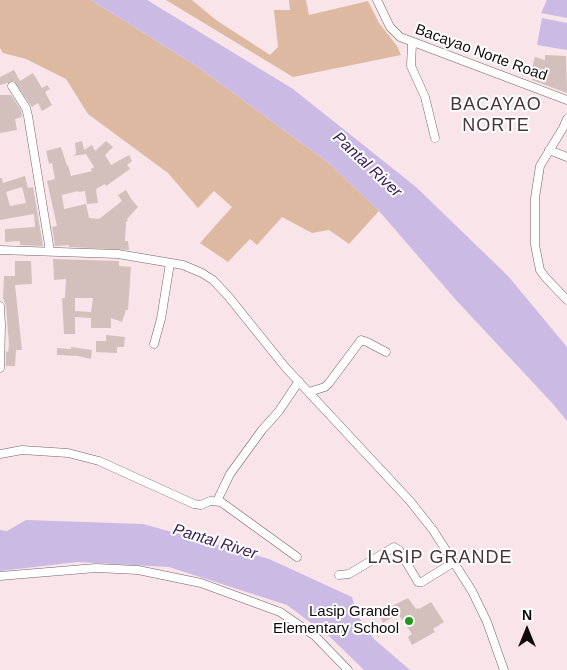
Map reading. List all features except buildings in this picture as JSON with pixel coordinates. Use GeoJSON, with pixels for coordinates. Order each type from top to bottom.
{"type":"FeatureCollection","features":[{"type":"Feature","properties":{"kind":"street","name":"Bacayao Norte Road"},"geometry":{"type":"LineString","coordinates":[[377,0],[390,28],[400,37],[567,100]]}},
{"type":"Feature","properties":{"kind":"street"},"geometry":{"type":"LineString","coordinates":[[412,43],[411,66],[425,97],[435,138]]}},
{"type":"Feature","properties":{"kind":"street"},"geometry":{"type":"LineString","coordinates":[[12,86],[26,108],[28,116],[50,251]]}},
{"type":"Feature","properties":{"kind":"street"},"geometry":{"type":"LineString","coordinates":[[567,118],[564,128],[540,166],[536,182],[536,246],[540,270],[567,300]]}},
{"type":"Feature","properties":{"kind":"street"},"geometry":{"type":"LineString","coordinates":[[550,150],[567,157]]}},
{"type":"Feature","properties":{"kind":"street"},"geometry":{"type":"LineString","coordinates":[[0,250],[118,254],[170,263],[196,270],[213,280],[299,381],[420,512],[472,591],[488,622],[504,670]]}},
{"type":"Feature","properties":{"kind":"street"},"geometry":{"type":"LineString","coordinates":[[154,344],[162,312],[170,263]]}},
{"type":"Feature","properties":{"kind":"street"},"geometry":{"type":"LineString","coordinates":[[0,306],[2,325],[0,368]]}},
{"type":"Feature","properties":{"kind":"street"},"geometry":{"type":"LineString","coordinates":[[309,392],[329,383],[361,340],[386,352]]}},
{"type":"Feature","properties":{"kind":"street"},"geometry":{"type":"LineString","coordinates":[[217,502],[230,474],[262,430],[279,411],[299,381]]}},
{"type":"Feature","properties":{"kind":"street"},"geometry":{"type":"LineString","coordinates":[[0,454],[22,450],[68,453],[99,461],[194,504],[201,505],[210,501],[222,502],[297,557]]}},
{"type":"Feature","properties":{"kind":"street"},"geometry":{"type":"LineString","coordinates":[[339,575],[349,574],[394,547],[399,550],[418,582],[422,582],[454,562]]}},
{"type":"Feature","properties":{"kind":"street"},"geometry":{"type":"LineString","coordinates":[[0,576],[104,569],[138,570],[202,583],[280,612],[315,636],[348,670]]}},
{"type":"Feature","properties":{"kind":"shaded area"},"geometry":{"type":"Polygon","coordinates":[[[0,0],[91,0],[198,67],[330,164],[379,211],[349,244],[329,230],[312,233],[282,217],[257,245],[250,239],[228,262],[200,243],[232,207],[214,191],[198,208],[168,173],[88,114],[66,79],[26,59],[3,53],[0,48],[0,0]]]}},
{"type":"Feature","properties":{"kind":"shaded area"},"geometry":{"type":"Polygon","coordinates":[[[166,0],[192,0],[216,20],[270,55],[278,47],[274,10],[290,10],[289,0],[306,0],[309,15],[368,1],[379,23],[397,46],[401,55],[293,77],[166,0]]]}},
{"type":"Feature","properties":{"kind":"water","name":"Pantal River"},"geometry":{"type":"Polygon","coordinates":[[[91,0],[147,0],[293,89],[416,187],[508,276],[567,347],[567,421],[456,300],[379,211],[330,164],[198,67],[91,0]]]}},
{"type":"Feature","properties":{"kind":"water"},"geometry":{"type":"Polygon","coordinates":[[[547,0],[567,0],[567,18],[541,13],[547,0]]]}},
{"type":"Feature","properties":{"kind":"water"},"geometry":{"type":"Polygon","coordinates":[[[542,18],[567,23],[567,50],[537,45],[542,18]]]}},
{"type":"Feature","properties":{"kind":"water"},"geometry":{"type":"Polygon","coordinates":[[[26,520],[143,524],[269,559],[352,597],[357,615],[374,639],[410,670],[364,670],[330,637],[287,605],[169,567],[77,562],[0,571],[0,530],[7,531],[26,520]]]}},
{"type":"Feature","properties":{"kind":"place","name":"Lasip Grande Elementary School"},"geometry":{"type":"Point","coordinates":[409,621]}},
{"type":"Feature","properties":{"kind":"district","name":"BACAYAO NORTE"},"geometry":{"type":"Point","coordinates":[496,115]}},
{"type":"Feature","properties":{"kind":"district","name":"LASIP GRANDE"},"geometry":{"type":"Point","coordinates":[440,558]}}]}
